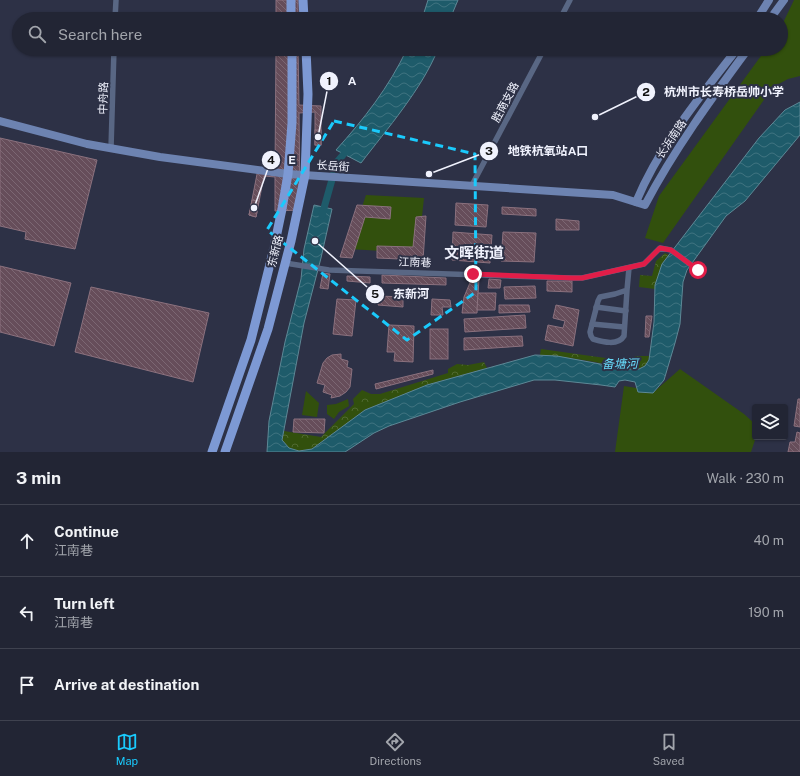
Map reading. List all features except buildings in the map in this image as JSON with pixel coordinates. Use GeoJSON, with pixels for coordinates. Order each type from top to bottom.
{"type":"FeatureCollection","features":[{"type":"Feature","properties":{"kind":"main road"},"geometry":{"type":"LineString","coordinates":[[291,0],[291,12]]}},
{"type":"Feature","properties":{"kind":"main road"},"geometry":{"type":"LineString","coordinates":[[303,0],[304,12]]}},
{"type":"Feature","properties":{"kind":"main road","name":"东新路"},"geometry":{"type":"LineString","coordinates":[[212,452],[251,340],[273,252],[288,174],[292,123],[292,56]]}},
{"type":"Feature","properties":{"kind":"main road","name":"东新路"},"geometry":{"type":"LineString","coordinates":[[225,452],[268,329],[305,175],[308,94],[306,56]]}},
{"type":"Feature","properties":{"kind":"street"},"geometry":{"type":"LineString","coordinates":[[116,0],[116,12]]}},
{"type":"Feature","properties":{"kind":"street"},"geometry":{"type":"LineString","coordinates":[[564,12],[570,0]]}},
{"type":"Feature","properties":{"kind":"street"},"geometry":{"type":"LineString","coordinates":[[761,12],[769,0]]}},
{"type":"Feature","properties":{"kind":"street"},"geometry":{"type":"LineString","coordinates":[[775,12],[784,0]]}},
{"type":"Feature","properties":{"kind":"street","name":"中舟路"},"geometry":{"type":"LineString","coordinates":[[111,148],[114,56]]}},
{"type":"Feature","properties":{"kind":"street","name":"胜南支路"},"geometry":{"type":"LineString","coordinates":[[472,185],[540,56]]}},
{"type":"Feature","properties":{"kind":"street","name":"长浜南路"},"geometry":{"type":"LineString","coordinates":[[636,202],[645,182],[668,142],[691,108],[732,56]]}},
{"type":"Feature","properties":{"kind":"street","name":"长浜南路"},"geometry":{"type":"LineString","coordinates":[[644,205],[681,144],[743,56]]}},
{"type":"Feature","properties":{"kind":"street","name":"长岳街"},"geometry":{"type":"LineString","coordinates":[[0,121],[87,144],[160,157],[288,174],[613,195],[644,205]]}},
{"type":"Feature","properties":{"kind":"street","name":"江南巷"},"geometry":{"type":"LineString","coordinates":[[285,263],[329,270],[582,278],[644,264],[660,248],[671,250],[698,270]]}},
{"type":"Feature","properties":{"kind":"street"},"geometry":{"type":"LineString","coordinates":[[627,290],[600,297],[590,332],[594,339],[604,341],[620,341],[624,336],[629,268]]}},
{"type":"Feature","properties":{"kind":"street"},"geometry":{"type":"LineString","coordinates":[[596,307],[626,311]]}},
{"type":"Feature","properties":{"kind":"street"},"geometry":{"type":"LineString","coordinates":[[592,324],[624,327]]}},
{"type":"Feature","properties":{"kind":"highlighted area"},"geometry":{"type":"Polygon","coordinates":[[[334,121],[475,154],[476,292],[407,340],[267,230],[334,121]]]}},
{"type":"Feature","properties":{"kind":"green space"},"geometry":{"type":"Polygon","coordinates":[[[794,0],[800,0],[800,76],[788,79],[773,87],[663,243],[645,238],[659,196],[761,56],[788,56],[788,12],[794,0]]]}},
{"type":"Feature","properties":{"kind":"green space"},"geometry":{"type":"Polygon","coordinates":[[[366,195],[424,198],[418,253],[348,249],[366,195]]]}},
{"type":"Feature","properties":{"kind":"green space"},"geometry":{"type":"Polygon","coordinates":[[[665,253],[669,255],[662,264],[655,289],[639,287],[640,275],[652,276],[656,261],[665,253]]]}},
{"type":"Feature","properties":{"kind":"green space"},"geometry":{"type":"Polygon","coordinates":[[[541,349],[634,362],[635,356],[649,356],[645,366],[638,369],[627,369],[595,362],[540,355],[541,349]]]}},
{"type":"Feature","properties":{"kind":"green space"},"geometry":{"type":"Polygon","coordinates":[[[484,362],[487,368],[427,385],[365,410],[312,449],[299,451],[289,448],[282,440],[284,431],[321,437],[354,404],[353,399],[362,390],[371,394],[380,394],[448,373],[448,369],[457,364],[468,365],[484,362]]]}},
{"type":"Feature","properties":{"kind":"green space"},"geometry":{"type":"Polygon","coordinates":[[[680,369],[752,421],[752,440],[755,440],[751,452],[615,452],[624,386],[655,391],[680,369]]]}},
{"type":"Feature","properties":{"kind":"green space"},"geometry":{"type":"Polygon","coordinates":[[[306,391],[319,403],[317,417],[302,415],[306,391]]]}},
{"type":"Feature","properties":{"kind":"green space"},"geometry":{"type":"Polygon","coordinates":[[[348,399],[349,406],[339,412],[334,419],[327,414],[327,405],[336,404],[348,399]]]}},
{"type":"Feature","properties":{"kind":"water"},"geometry":{"type":"Polygon","coordinates":[[[428,0],[458,0],[453,12],[424,12],[428,0]]]}},
{"type":"Feature","properties":{"kind":"water"},"geometry":{"type":"Polygon","coordinates":[[[404,56],[435,56],[423,79],[413,94],[361,163],[336,150],[375,102],[404,56]]]}},
{"type":"Feature","properties":{"kind":"water"},"geometry":{"type":"Polygon","coordinates":[[[800,102],[800,135],[745,201],[726,216],[687,270],[683,282],[680,324],[675,343],[664,380],[653,393],[638,392],[635,382],[625,380],[619,381],[615,387],[555,380],[534,380],[460,402],[389,426],[374,433],[345,452],[267,452],[269,421],[285,342],[301,279],[304,249],[314,205],[332,209],[304,323],[282,440],[289,448],[299,451],[312,449],[365,410],[427,385],[535,355],[557,356],[627,369],[639,369],[645,366],[649,360],[654,322],[655,285],[662,264],[759,138],[785,110],[800,102]]]}},
{"type":"Feature","properties":{"kind":"waterway"},"geometry":{"type":"LineString","coordinates":[[322,215],[337,162],[349,148]]}},
{"type":"Feature","properties":{"kind":"place","name":"杭州市长寿桥岳帅小学"},"geometry":{"type":"Point","coordinates":[595,117]}},
{"type":"Feature","properties":{"kind":"place","name":"A"},"geometry":{"type":"Point","coordinates":[318,137]}},
{"type":"Feature","properties":{"kind":"place","name":"地铁杭氧站A口"},"geometry":{"type":"Point","coordinates":[429,174]}},
{"type":"Feature","properties":{"kind":"place","name":"E"},"geometry":{"type":"Point","coordinates":[254,208]}},
{"type":"Feature","properties":{"kind":"place","name":"东新河"},"geometry":{"type":"Point","coordinates":[315,241]}},
{"type":"Feature","properties":{"kind":"district","name":"文晖街道"},"geometry":{"type":"Point","coordinates":[474,252]}},
{"type":"Feature","properties":{"kind":"route"},"geometry":{"type":"LineString","coordinates":[[473,274],[582,278],[644,264],[660,248],[671,250],[698,270]]}},
{"type":"Feature","properties":{"kind":"water label","name":"备塘河"},"geometry":{"type":"Point","coordinates":[620,364]}}]}
